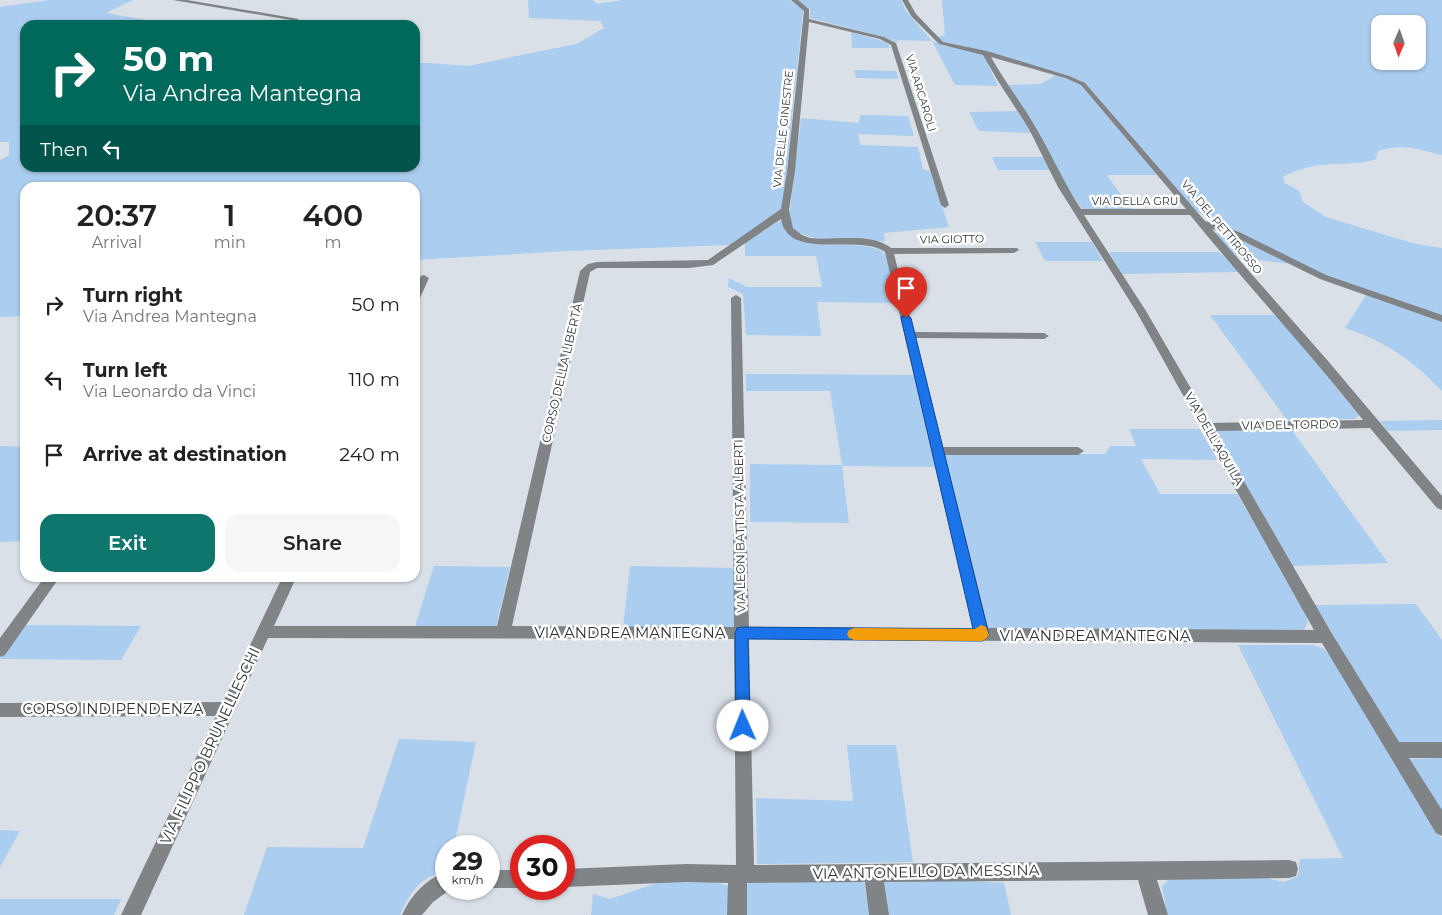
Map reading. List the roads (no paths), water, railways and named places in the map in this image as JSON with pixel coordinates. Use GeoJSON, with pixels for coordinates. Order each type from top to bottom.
{"type":"FeatureCollection","features":[{"type":"Feature","properties":{"kind":"street"},"geometry":{"type":"LineString","coordinates":[[176,0],[296,19]]}},
{"type":"Feature","properties":{"kind":"street"},"geometry":{"type":"LineString","coordinates":[[794,0],[806,8],[806,20]]}},
{"type":"Feature","properties":{"kind":"street","name":"VIA DEL PETTIROSSO"},"geometry":{"type":"LineString","coordinates":[[905,0],[913,15],[934,39],[945,45],[988,57],[1004,58],[1067,77],[1083,84],[1148,158],[1191,212],[1324,364],[1442,505]]}},
{"type":"Feature","properties":{"kind":"street","name":"VIA ARCAROLI"},"geometry":{"type":"LineString","coordinates":[[806,20],[882,38],[894,44],[945,206]]}},
{"type":"Feature","properties":{"kind":"street","name":"VIA DELLE GINESTRE"},"geometry":{"type":"LineString","coordinates":[[785,210],[791,171],[806,20]]}},
{"type":"Feature","properties":{"kind":"street","name":"VIA DELL'AQUILA"},"geometry":{"type":"LineString","coordinates":[[988,57],[1001,81],[1033,129],[1062,187],[1141,311],[1326,637],[1442,827]]}},
{"type":"Feature","properties":{"kind":"street","name":"VIA GIOTTO"},"geometry":{"type":"LineString","coordinates":[[785,210],[787,225],[791,232],[806,239],[878,244],[889,251],[1014,250]]}},
{"type":"Feature","properties":{"kind":"street","name":"CORSO DELLA LIBERTÀ"},"geometry":{"type":"LineString","coordinates":[[503,633],[585,271],[591,266],[597,265],[701,265],[718,259],[778,217],[785,210]]}},
{"type":"Feature","properties":{"kind":"street","name":"VIA DELLA GRU"},"geometry":{"type":"LineString","coordinates":[[1078,212],[1191,212]]}},
{"type":"Feature","properties":{"kind":"street"},"geometry":{"type":"LineString","coordinates":[[1200,222],[1236,234],[1322,277],[1442,320]]}},
{"type":"Feature","properties":{"kind":"street"},"geometry":{"type":"LineString","coordinates":[[889,251],[982,635]]}},
{"type":"Feature","properties":{"kind":"street"},"geometry":{"type":"LineString","coordinates":[[420,287],[424,278]]}},
{"type":"Feature","properties":{"kind":"street","name":"VIA LEON BATTISTA ALBERTI"},"geometry":{"type":"LineString","coordinates":[[736,298],[742,633],[742,874],[737,915]]}},
{"type":"Feature","properties":{"kind":"street"},"geometry":{"type":"LineString","coordinates":[[910,335],[1044,336]]}},
{"type":"Feature","properties":{"kind":"street","name":"VIA DEL TORDO"},"geometry":{"type":"LineString","coordinates":[[1207,427],[1373,424]]}},
{"type":"Feature","properties":{"kind":"street"},"geometry":{"type":"LineString","coordinates":[[938,451],[1078,451]]}},
{"type":"Feature","properties":{"kind":"street"},"geometry":{"type":"LineString","coordinates":[[0,650],[49,582]]}},
{"type":"Feature","properties":{"kind":"street","name":"VIA FILIPPO BRUNELLESCHI"},"geometry":{"type":"LineString","coordinates":[[131,915],[287,582]]}},
{"type":"Feature","properties":{"kind":"street","name":"VIA ANDREA MANTEGNA"},"geometry":{"type":"LineString","coordinates":[[264,632],[1326,637]]}},
{"type":"Feature","properties":{"kind":"street","name":"CORSO INDIPENDENZA"},"geometry":{"type":"LineString","coordinates":[[0,710],[226,709]]}},
{"type":"Feature","properties":{"kind":"street"},"geometry":{"type":"LineString","coordinates":[[1395,750],[1442,750]]}},
{"type":"Feature","properties":{"kind":"street"},"geometry":{"type":"LineString","coordinates":[[1144,869],[1158,915]]}},
{"type":"Feature","properties":{"kind":"street","name":"VIA ANTONELLO DA MESSINA"},"geometry":{"type":"LineString","coordinates":[[575,878],[686,873],[1289,869]]}},
{"type":"Feature","properties":{"kind":"street"},"geometry":{"type":"LineString","coordinates":[[873,872],[879,915]]}},
{"type":"Feature","properties":{"kind":"street"},"geometry":{"type":"LineString","coordinates":[[412,915],[420,901],[435,888]]}}]}
